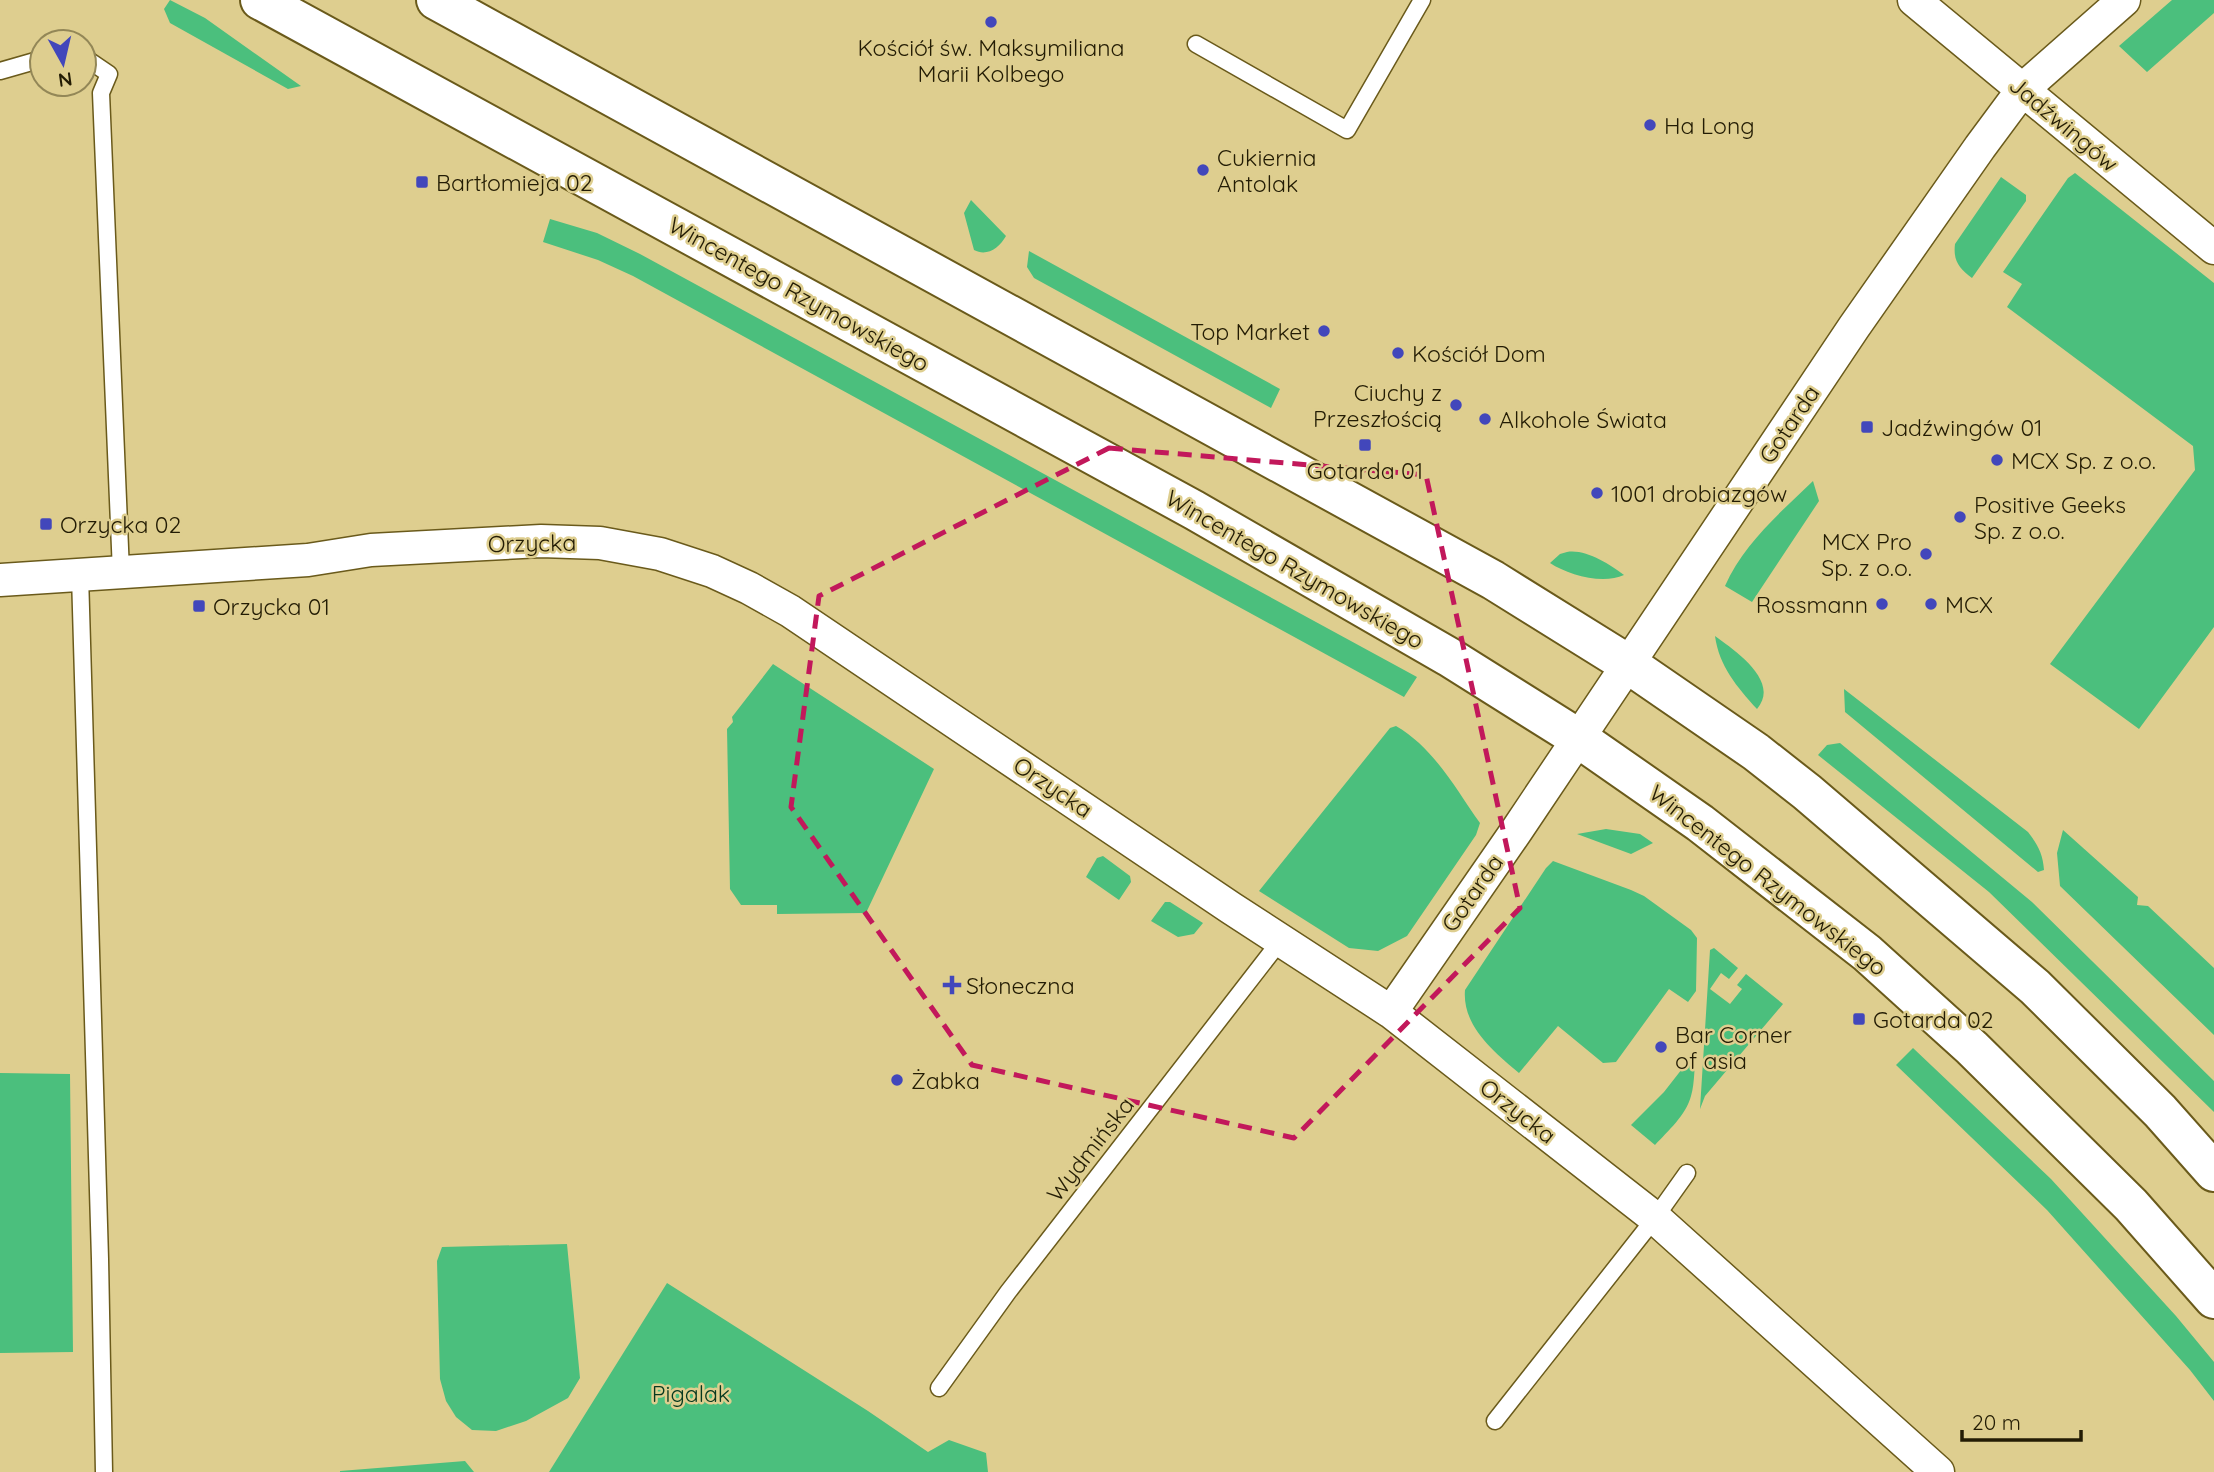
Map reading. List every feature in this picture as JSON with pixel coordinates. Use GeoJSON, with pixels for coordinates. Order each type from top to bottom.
{"type":"FeatureCollection","features":[{"type":"Feature","properties":{"kind":"main road","name":"Wincentego Rzymowskiego"},"geometry":{"type":"LineString","coordinates":[[260,0],[1194,510],[1450,657],[1578,738],[1700,823],[1867,953],[1916,996],[2131,1205],[2214,1299]]}},
{"type":"Feature","properties":{"kind":"main road"},"geometry":{"type":"LineString","coordinates":[[436,0],[1493,580],[1628,664],[1756,752],[1898,868],[2035,987],[2160,1111],[2214,1172]]}},
{"type":"Feature","properties":{"kind":"street","name":"Jadźwingów"},"geometry":{"type":"LineString","coordinates":[[1914,0],[2214,248]]}},
{"type":"Feature","properties":{"kind":"street","name":"Gotarda"},"geometry":{"type":"LineString","coordinates":[[1391,1012],[1854,327],[2023,89],[2124,0]]}},
{"type":"Feature","properties":{"kind":"street","name":"Orzycka"},"geometry":{"type":"LineString","coordinates":[[0,580],[309,560],[371,550],[541,541],[600,543],[660,554],[712,571],[749,588],[790,611],[1391,1012],[1655,1218],[1938,1472]]}},
{"type":"Feature","properties":{"kind":"lane"},"geometry":{"type":"LineString","coordinates":[[1196,44],[1347,130],[1422,0]]}},
{"type":"Feature","properties":{"kind":"lane"},"geometry":{"type":"LineString","coordinates":[[0,71],[28,63]]}},
{"type":"Feature","properties":{"kind":"lane"},"geometry":{"type":"LineString","coordinates":[[98,67],[109,74],[101,93],[121,572]]}},
{"type":"Feature","properties":{"kind":"lane"},"geometry":{"type":"LineString","coordinates":[[80,575],[104,1472]]}},
{"type":"Feature","properties":{"kind":"lane","name":"Wydmińska"},"geometry":{"type":"LineString","coordinates":[[939,1388],[1008,1292],[1280,940]]}},
{"type":"Feature","properties":{"kind":"lane"},"geometry":{"type":"LineString","coordinates":[[1495,1421],[1655,1218],[1687,1172]]}},
{"type":"Feature","properties":{"kind":"highlighted area"},"geometry":{"type":"Polygon","coordinates":[[[1109,448],[1426,475],[1520,908],[1294,1138],[972,1065],[791,807],[819,596],[1109,448]]]}},
{"type":"Feature","properties":{"kind":"green space"},"geometry":{"type":"Polygon","coordinates":[[[170,0],[205,18],[301,86],[288,89],[170,23],[164,9],[170,0]]]}},
{"type":"Feature","properties":{"kind":"green space"},"geometry":{"type":"Polygon","coordinates":[[[2172,0],[2214,0],[2214,13],[2147,72],[2119,46],[2172,0]]]}},
{"type":"Feature","properties":{"kind":"green space"},"geometry":{"type":"Polygon","coordinates":[[[2075,173],[2214,283],[2214,627],[2139,729],[2050,664],[2195,470],[2193,446],[2007,307],[2022,284],[2003,272],[2068,178],[2075,173]]]}},
{"type":"Feature","properties":{"kind":"green space"},"geometry":{"type":"Polygon","coordinates":[[[2001,177],[2026,195],[2026,201],[1972,278],[1958,264],[1955,244],[2001,177]]]}},
{"type":"Feature","properties":{"kind":"green space"},"geometry":{"type":"Polygon","coordinates":[[[971,200],[1006,236],[996,248],[988,252],[974,250],[964,213],[971,200]]]}},
{"type":"Feature","properties":{"kind":"green space"},"geometry":{"type":"Polygon","coordinates":[[[550,219],[597,233],[640,254],[1417,677],[1404,697],[633,276],[598,260],[543,242],[550,219]]]}},
{"type":"Feature","properties":{"kind":"green space"},"geometry":{"type":"Polygon","coordinates":[[[1029,251],[1280,389],[1271,408],[1034,278],[1027,267],[1029,251]]]}},
{"type":"Feature","properties":{"kind":"green space"},"geometry":{"type":"Polygon","coordinates":[[[1813,481],[1819,501],[1752,602],[1725,586],[1752,542],[1813,481]]]}},
{"type":"Feature","properties":{"kind":"green space"},"geometry":{"type":"Polygon","coordinates":[[[1567,552],[1589,555],[1624,575],[1596,579],[1566,571],[1550,563],[1560,554],[1567,552]]]}},
{"type":"Feature","properties":{"kind":"green space"},"geometry":{"type":"Polygon","coordinates":[[[1715,636],[1743,658],[1759,677],[1763,698],[1757,709],[1725,666],[1715,636]]]}},
{"type":"Feature","properties":{"kind":"green space"},"geometry":{"type":"Polygon","coordinates":[[[773,664],[934,769],[866,913],[777,914],[777,905],[741,905],[730,889],[727,729],[733,722],[732,717],[773,664]]]}},
{"type":"Feature","properties":{"kind":"green space"},"geometry":{"type":"Polygon","coordinates":[[[1844,689],[2028,832],[2039,850],[2044,870],[2038,872],[1845,712],[1844,689]]]}},
{"type":"Feature","properties":{"kind":"green space"},"geometry":{"type":"Polygon","coordinates":[[[1396,726],[1433,757],[1480,823],[1476,835],[1407,936],[1378,951],[1349,948],[1259,891],[1390,728],[1396,726]]]}},
{"type":"Feature","properties":{"kind":"green space"},"geometry":{"type":"Polygon","coordinates":[[[1840,743],[2032,902],[2214,1081],[2214,1112],[1989,892],[1818,755],[1827,745],[1840,743]]]}},
{"type":"Feature","properties":{"kind":"green space"},"geometry":{"type":"Polygon","coordinates":[[[1606,829],[1640,834],[1653,843],[1631,854],[1577,834],[1606,829]]]}},
{"type":"Feature","properties":{"kind":"green space"},"geometry":{"type":"Polygon","coordinates":[[[2063,830],[2138,897],[2137,905],[2148,906],[2214,968],[2214,1035],[2060,886],[2057,853],[2063,830]]]}},
{"type":"Feature","properties":{"kind":"green space"},"geometry":{"type":"Polygon","coordinates":[[[1103,856],[1130,876],[1131,882],[1119,900],[1086,877],[1097,858],[1103,856]]]}},
{"type":"Feature","properties":{"kind":"green space"},"geometry":{"type":"Polygon","coordinates":[[[1553,861],[1644,896],[1691,930],[1697,938],[1696,991],[1688,1002],[1669,989],[1616,1062],[1603,1063],[1558,1026],[1519,1073],[1490,1047],[1474,1027],[1465,1003],[1465,990],[1553,861]]]}},
{"type":"Feature","properties":{"kind":"green space"},"geometry":{"type":"Polygon","coordinates":[[[1165,902],[1170,902],[1203,923],[1194,934],[1178,937],[1151,921],[1165,902]]]}},
{"type":"Feature","properties":{"kind":"green space"},"geometry":{"type":"Polygon","coordinates":[[[1714,948],[1738,968],[1729,979],[1721,973],[1710,989],[1730,1004],[1742,989],[1737,985],[1746,974],[1783,1004],[1705,1096],[1700,1109],[1710,950],[1714,948]]]}},
{"type":"Feature","properties":{"kind":"green space"},"geometry":{"type":"Polygon","coordinates":[[[1913,1048],[2051,1179],[2176,1316],[2214,1362],[2214,1401],[2190,1370],[2047,1210],[1896,1065],[1913,1048]]]}},
{"type":"Feature","properties":{"kind":"green space"},"geometry":{"type":"Polygon","coordinates":[[[1696,1051],[1689,1103],[1655,1145],[1631,1125],[1664,1092],[1696,1051]]]}},
{"type":"Feature","properties":{"kind":"green space"},"geometry":{"type":"Polygon","coordinates":[[[0,1073],[70,1074],[73,1352],[0,1353],[0,1073]]]}},
{"type":"Feature","properties":{"kind":"green space"},"geometry":{"type":"Polygon","coordinates":[[[567,1244],[580,1378],[568,1398],[526,1421],[496,1431],[472,1430],[456,1417],[446,1401],[440,1379],[437,1261],[442,1247],[567,1244]]]}},
{"type":"Feature","properties":{"kind":"green space","name":"Pigalak"},"geometry":{"type":"Polygon","coordinates":[[[667,1283],[928,1452],[949,1440],[986,1453],[988,1472],[549,1472],[667,1283]]]}},
{"type":"Feature","properties":{"kind":"green space"},"geometry":{"type":"Polygon","coordinates":[[[465,1461],[474,1472],[340,1472],[340,1471],[465,1461]]]}},
{"type":"Feature","properties":{"kind":"place","name":"Kościół św. Maksymiliana Marii Kolbego"},"geometry":{"type":"Point","coordinates":[991,22]}},
{"type":"Feature","properties":{"kind":"place","name":"Ha Long"},"geometry":{"type":"Point","coordinates":[1650,125]}},
{"type":"Feature","properties":{"kind":"place","name":"Cukiernia Antolak"},"geometry":{"type":"Point","coordinates":[1203,170]}},
{"type":"Feature","properties":{"kind":"place","name":"Bartłomieja 02"},"geometry":{"type":"Point","coordinates":[422,182]}},
{"type":"Feature","properties":{"kind":"place","name":"Top Market"},"geometry":{"type":"Point","coordinates":[1324,331]}},
{"type":"Feature","properties":{"kind":"place","name":"Kościół Dom"},"geometry":{"type":"Point","coordinates":[1398,353]}},
{"type":"Feature","properties":{"kind":"place","name":"Ciuchy z Przeszłością"},"geometry":{"type":"Point","coordinates":[1456,405]}},
{"type":"Feature","properties":{"kind":"place","name":"Alkohole Świata"},"geometry":{"type":"Point","coordinates":[1485,419]}},
{"type":"Feature","properties":{"kind":"place","name":"Jadźwingów 01"},"geometry":{"type":"Point","coordinates":[1867,427]}},
{"type":"Feature","properties":{"kind":"place","name":"Gotarda 01"},"geometry":{"type":"Point","coordinates":[1365,445]}},
{"type":"Feature","properties":{"kind":"place","name":"MCX Sp. z o.o."},"geometry":{"type":"Point","coordinates":[1997,460]}},
{"type":"Feature","properties":{"kind":"place","name":"1001 drobiazgów"},"geometry":{"type":"Point","coordinates":[1597,493]}},
{"type":"Feature","properties":{"kind":"place","name":"Positive Geeks Sp. z o.o."},"geometry":{"type":"Point","coordinates":[1960,517]}},
{"type":"Feature","properties":{"kind":"place","name":"Orzycka 02"},"geometry":{"type":"Point","coordinates":[46,524]}},
{"type":"Feature","properties":{"kind":"place","name":"MCX Pro Sp. z o.o."},"geometry":{"type":"Point","coordinates":[1926,554]}},
{"type":"Feature","properties":{"kind":"place","name":"Rossmann"},"geometry":{"type":"Point","coordinates":[1882,604]}},
{"type":"Feature","properties":{"kind":"place","name":"MCX"},"geometry":{"type":"Point","coordinates":[1931,604]}},
{"type":"Feature","properties":{"kind":"place","name":"Orzycka 01"},"geometry":{"type":"Point","coordinates":[199,606]}},
{"type":"Feature","properties":{"kind":"place","name":"Słoneczna"},"geometry":{"type":"Point","coordinates":[952,985]}},
{"type":"Feature","properties":{"kind":"place","name":"Gotarda 02"},"geometry":{"type":"Point","coordinates":[1859,1019]}},
{"type":"Feature","properties":{"kind":"place","name":"Bar Corner of asia"},"geometry":{"type":"Point","coordinates":[1661,1047]}},
{"type":"Feature","properties":{"kind":"place","name":"Żabka"},"geometry":{"type":"Point","coordinates":[897,1080]}}]}
